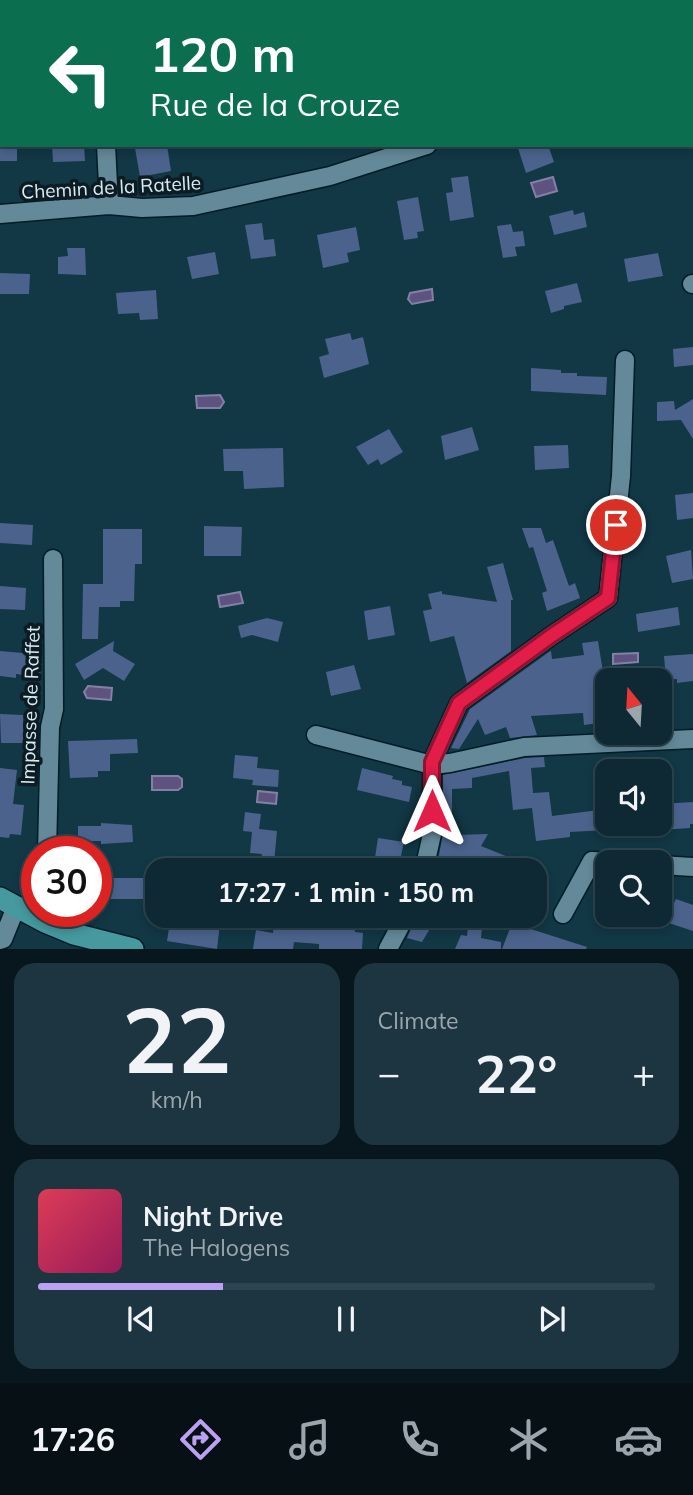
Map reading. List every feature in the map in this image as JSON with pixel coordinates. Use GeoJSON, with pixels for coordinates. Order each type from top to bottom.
{"type":"FeatureCollection","features":[{"type":"Feature","properties":{"kind":"main road"},"geometry":{"type":"LineString","coordinates":[[62,927],[74,934],[133,949]]}},
{"type":"Feature","properties":{"kind":"street"},"geometry":{"type":"LineString","coordinates":[[106,147],[109,205]]}},
{"type":"Feature","properties":{"kind":"street","name":"Chemin de la Ratelle"},"geometry":{"type":"LineString","coordinates":[[0,214],[109,205],[142,208],[193,206],[330,176],[421,147]]}},
{"type":"Feature","properties":{"kind":"street"},"geometry":{"type":"LineString","coordinates":[[427,858],[432,834],[432,765],[459,703],[608,598],[621,476],[625,360]]}},
{"type":"Feature","properties":{"kind":"street","name":"Impasse de Raffet"},"geometry":{"type":"LineString","coordinates":[[47,836],[50,727],[54,709],[53,559]]}},
{"type":"Feature","properties":{"kind":"street"},"geometry":{"type":"LineString","coordinates":[[316,736],[432,765],[524,747],[693,739]]}},
{"type":"Feature","properties":{"kind":"street"},"geometry":{"type":"LineString","coordinates":[[563,914],[592,861],[595,861]]}},
{"type":"Feature","properties":{"kind":"street"},"geometry":{"type":"LineString","coordinates":[[672,866],[693,867]]}},
{"type":"Feature","properties":{"kind":"street"},"geometry":{"type":"LineString","coordinates":[[0,940],[3,939],[8,902]]}},
{"type":"Feature","properties":{"kind":"street"},"geometry":{"type":"LineString","coordinates":[[388,949],[400,928]]}},
{"type":"Feature","properties":{"kind":"shaded area"},"geometry":{"type":"Polygon","coordinates":[[[553,177],[557,191],[536,197],[531,183],[553,177]]]}},
{"type":"Feature","properties":{"kind":"shaded area"},"geometry":{"type":"Polygon","coordinates":[[[432,289],[433,300],[412,304],[408,299],[410,293],[432,289]]]}},
{"type":"Feature","properties":{"kind":"shaded area"},"geometry":{"type":"Polygon","coordinates":[[[220,395],[224,402],[220,408],[197,408],[196,396],[220,395]]]}},
{"type":"Feature","properties":{"kind":"shaded area"},"geometry":{"type":"Polygon","coordinates":[[[240,592],[243,603],[220,607],[218,596],[240,592]]]}},
{"type":"Feature","properties":{"kind":"shaded area"},"geometry":{"type":"Polygon","coordinates":[[[638,653],[638,662],[613,664],[613,654],[638,653]]]}},
{"type":"Feature","properties":{"kind":"shaded area"},"geometry":{"type":"Polygon","coordinates":[[[88,686],[112,688],[111,700],[87,698],[84,692],[88,686]]]}},
{"type":"Feature","properties":{"kind":"shaded area"},"geometry":{"type":"Polygon","coordinates":[[[152,776],[178,776],[182,779],[182,787],[178,790],[152,790],[152,776]]]}},
{"type":"Feature","properties":{"kind":"shaded area"},"geometry":{"type":"Polygon","coordinates":[[[258,791],[277,793],[276,804],[257,802],[258,791]]]}},
{"type":"Feature","properties":{"kind":"building"},"geometry":{"type":"Polygon","coordinates":[[[0,147],[17,147],[17,161],[0,161],[0,147]]]}},
{"type":"Feature","properties":{"kind":"building"},"geometry":{"type":"Polygon","coordinates":[[[52,147],[84,147],[85,161],[53,162],[52,147]]]}},
{"type":"Feature","properties":{"kind":"building"},"geometry":{"type":"Polygon","coordinates":[[[167,147],[171,171],[140,177],[135,148],[167,147]]]}},
{"type":"Feature","properties":{"kind":"building"},"geometry":{"type":"Polygon","coordinates":[[[518,147],[549,147],[554,162],[526,173],[518,147]]]}},
{"type":"Feature","properties":{"kind":"building"},"geometry":{"type":"Polygon","coordinates":[[[468,176],[474,217],[450,221],[446,193],[453,192],[451,178],[468,176]]]}},
{"type":"Feature","properties":{"kind":"building"},"geometry":{"type":"Polygon","coordinates":[[[418,197],[424,231],[417,232],[418,238],[404,240],[397,201],[418,197]]]}},
{"type":"Feature","properties":{"kind":"building"},"geometry":{"type":"Polygon","coordinates":[[[573,210],[574,215],[584,212],[587,227],[554,235],[549,216],[573,210]]]}},
{"type":"Feature","properties":{"kind":"building"},"geometry":{"type":"Polygon","coordinates":[[[262,223],[264,240],[274,239],[276,256],[251,259],[245,225],[262,223]]]}},
{"type":"Feature","properties":{"kind":"building"},"geometry":{"type":"Polygon","coordinates":[[[511,224],[513,232],[523,231],[525,246],[515,247],[517,256],[503,258],[497,226],[511,224]]]}},
{"type":"Feature","properties":{"kind":"building"},"geometry":{"type":"Polygon","coordinates":[[[356,227],[360,250],[347,253],[349,262],[323,268],[317,235],[356,227]]]}},
{"type":"Feature","properties":{"kind":"building"},"geometry":{"type":"Polygon","coordinates":[[[67,248],[85,248],[86,275],[58,274],[58,257],[68,256],[67,248]]]}},
{"type":"Feature","properties":{"kind":"building"},"geometry":{"type":"Polygon","coordinates":[[[215,252],[219,274],[192,279],[187,257],[215,252]]]}},
{"type":"Feature","properties":{"kind":"building"},"geometry":{"type":"Polygon","coordinates":[[[658,253],[663,276],[628,282],[624,259],[658,253]]]}},
{"type":"Feature","properties":{"kind":"building"},"geometry":{"type":"Polygon","coordinates":[[[0,273],[30,274],[29,294],[0,294],[0,273]]]}},
{"type":"Feature","properties":{"kind":"building"},"geometry":{"type":"Polygon","coordinates":[[[577,283],[582,302],[564,306],[564,309],[551,313],[545,291],[577,283]]]}},
{"type":"Feature","properties":{"kind":"building"},"geometry":{"type":"Polygon","coordinates":[[[156,290],[158,319],[140,320],[139,313],[118,314],[116,293],[156,290]]]}},
{"type":"Feature","properties":{"kind":"building"},"geometry":{"type":"Polygon","coordinates":[[[350,333],[352,340],[363,337],[369,364],[324,378],[319,357],[329,354],[325,339],[350,333]]]}},
{"type":"Feature","properties":{"kind":"building"},"geometry":{"type":"Polygon","coordinates":[[[693,347],[693,365],[674,367],[673,349],[693,347]]]}},
{"type":"Feature","properties":{"kind":"building"},"geometry":{"type":"Polygon","coordinates":[[[531,368],[561,370],[561,373],[577,373],[577,376],[607,377],[606,395],[531,391],[531,368]]]}},
{"type":"Feature","properties":{"kind":"building"},"geometry":{"type":"Polygon","coordinates":[[[693,399],[693,439],[681,420],[657,421],[657,402],[674,401],[675,410],[693,399]]]}},
{"type":"Feature","properties":{"kind":"building"},"geometry":{"type":"Polygon","coordinates":[[[472,427],[479,450],[445,460],[441,436],[472,427]]]}},
{"type":"Feature","properties":{"kind":"building"},"geometry":{"type":"Polygon","coordinates":[[[389,429],[403,452],[381,465],[378,459],[368,465],[356,447],[389,429]]]}},
{"type":"Feature","properties":{"kind":"building"},"geometry":{"type":"Polygon","coordinates":[[[568,445],[569,468],[535,470],[534,446],[568,445]]]}},
{"type":"Feature","properties":{"kind":"building"},"geometry":{"type":"Polygon","coordinates":[[[283,448],[284,487],[244,489],[243,471],[224,471],[223,449],[283,448]]]}},
{"type":"Feature","properties":{"kind":"building"},"geometry":{"type":"Polygon","coordinates":[[[693,493],[693,518],[677,520],[675,495],[693,493]]]}},
{"type":"Feature","properties":{"kind":"building"},"geometry":{"type":"Polygon","coordinates":[[[0,523],[33,525],[32,545],[0,543],[0,523]]]}},
{"type":"Feature","properties":{"kind":"building"},"geometry":{"type":"Polygon","coordinates":[[[204,526],[242,527],[241,556],[204,556],[204,526]]]}},
{"type":"Feature","properties":{"kind":"building"},"geometry":{"type":"Polygon","coordinates":[[[522,528],[541,528],[546,543],[553,540],[569,586],[575,583],[580,598],[547,611],[542,593],[547,591],[533,547],[529,548],[522,528]]]}},
{"type":"Feature","properties":{"kind":"building"},"geometry":{"type":"Polygon","coordinates":[[[103,529],[142,529],[142,564],[135,564],[134,601],[120,601],[120,607],[99,607],[98,639],[82,639],[83,584],[103,584],[103,529]]]}},
{"type":"Feature","properties":{"kind":"building"},"geometry":{"type":"Polygon","coordinates":[[[691,550],[693,579],[672,583],[666,556],[691,550]]]}},
{"type":"Feature","properties":{"kind":"building"},"geometry":{"type":"Polygon","coordinates":[[[503,563],[513,600],[511,651],[467,683],[454,636],[430,642],[423,611],[432,609],[428,594],[442,591],[442,594],[497,602],[487,567],[503,563]]]}},
{"type":"Feature","properties":{"kind":"building"},"geometry":{"type":"Polygon","coordinates":[[[0,586],[26,588],[25,610],[0,609],[0,586]]]}},
{"type":"Feature","properties":{"kind":"building"},"geometry":{"type":"Polygon","coordinates":[[[390,606],[395,635],[368,640],[364,611],[390,606]]]}},
{"type":"Feature","properties":{"kind":"building"},"geometry":{"type":"Polygon","coordinates":[[[678,607],[680,625],[638,632],[636,614],[678,607]]]}},
{"type":"Feature","properties":{"kind":"building"},"geometry":{"type":"Polygon","coordinates":[[[267,618],[283,622],[278,642],[252,635],[241,638],[238,626],[267,618]]]}},
{"type":"Feature","properties":{"kind":"building"},"geometry":{"type":"Polygon","coordinates":[[[114,641],[113,651],[135,664],[124,681],[103,668],[84,680],[75,664],[114,641]]]}},
{"type":"Feature","properties":{"kind":"building"},"geometry":{"type":"Polygon","coordinates":[[[598,641],[602,668],[595,668],[595,724],[584,725],[583,713],[531,716],[537,735],[510,738],[506,727],[485,735],[478,719],[459,749],[451,748],[470,709],[551,651],[552,659],[584,655],[582,643],[598,641]]]}},
{"type":"Feature","properties":{"kind":"building"},"geometry":{"type":"Polygon","coordinates":[[[0,651],[34,654],[34,658],[42,659],[40,674],[16,674],[16,678],[0,676],[0,651]]]}},
{"type":"Feature","properties":{"kind":"building"},"geometry":{"type":"Polygon","coordinates":[[[693,654],[693,681],[677,683],[677,679],[672,679],[672,668],[665,668],[664,656],[693,654]]]}},
{"type":"Feature","properties":{"kind":"building"},"geometry":{"type":"Polygon","coordinates":[[[354,665],[361,689],[331,696],[326,672],[354,665]]]}},
{"type":"Feature","properties":{"kind":"building"},"geometry":{"type":"Polygon","coordinates":[[[0,714],[23,715],[23,743],[1,743],[0,714]]]}},
{"type":"Feature","properties":{"kind":"building"},"geometry":{"type":"Polygon","coordinates":[[[137,739],[138,753],[110,754],[110,771],[98,771],[98,777],[70,778],[68,741],[137,739]]]}},
{"type":"Feature","properties":{"kind":"building"},"geometry":{"type":"Polygon","coordinates":[[[235,755],[258,757],[257,768],[279,770],[278,787],[252,785],[253,780],[233,778],[235,755]]]}},
{"type":"Feature","properties":{"kind":"building"},"geometry":{"type":"Polygon","coordinates":[[[544,757],[545,767],[531,768],[533,793],[549,792],[552,816],[595,811],[595,831],[570,832],[570,837],[536,841],[532,808],[513,810],[509,771],[472,778],[472,788],[452,789],[452,820],[455,820],[455,835],[488,834],[481,846],[510,858],[438,858],[443,834],[443,775],[525,758],[544,757]]]}},
{"type":"Feature","properties":{"kind":"building"},"geometry":{"type":"Polygon","coordinates":[[[0,768],[17,770],[13,804],[24,805],[21,835],[10,834],[9,838],[0,837],[0,768]]]}},
{"type":"Feature","properties":{"kind":"building"},"geometry":{"type":"Polygon","coordinates":[[[362,768],[393,776],[392,779],[402,781],[402,785],[412,787],[409,802],[357,790],[362,768]]]}},
{"type":"Feature","properties":{"kind":"building"},"geometry":{"type":"Polygon","coordinates":[[[693,802],[693,824],[690,824],[690,828],[672,829],[672,803],[693,802]]]}},
{"type":"Feature","properties":{"kind":"building"},"geometry":{"type":"Polygon","coordinates":[[[245,812],[261,814],[259,829],[277,831],[274,858],[261,858],[262,854],[250,853],[252,832],[243,831],[245,812]]]}},
{"type":"Feature","properties":{"kind":"building"},"geometry":{"type":"Polygon","coordinates":[[[101,823],[132,825],[133,842],[112,843],[112,836],[78,836],[78,826],[101,826],[101,823]]]}},
{"type":"Feature","properties":{"kind":"building"},"geometry":{"type":"Polygon","coordinates":[[[378,838],[404,842],[401,858],[375,858],[378,838]]]}},
{"type":"Feature","properties":{"kind":"building"},"geometry":{"type":"Polygon","coordinates":[[[112,878],[144,878],[144,899],[112,899],[112,878]]]}},
{"type":"Feature","properties":{"kind":"building"},"geometry":{"type":"Polygon","coordinates":[[[676,899],[693,905],[693,931],[672,924],[672,902],[676,899]]]}},
{"type":"Feature","properties":{"kind":"building"},"geometry":{"type":"Polygon","coordinates":[[[169,928],[219,928],[217,949],[167,941],[169,928]]]}},
{"type":"Feature","properties":{"kind":"building"},"geometry":{"type":"Polygon","coordinates":[[[273,928],[354,928],[355,932],[363,933],[362,949],[319,949],[319,944],[294,942],[293,949],[253,949],[256,930],[273,933],[273,928]]]}},
{"type":"Feature","properties":{"kind":"building"},"geometry":{"type":"Polygon","coordinates":[[[411,928],[430,928],[422,942],[407,938],[411,928]]]}},
{"type":"Feature","properties":{"kind":"building"},"geometry":{"type":"Polygon","coordinates":[[[468,928],[482,928],[481,938],[501,942],[501,949],[455,949],[461,935],[467,936],[468,928]]]}},
{"type":"Feature","properties":{"kind":"building"},"geometry":{"type":"Polygon","coordinates":[[[510,928],[528,928],[587,947],[586,949],[502,949],[510,928]]]}},
{"type":"Feature","properties":{"kind":"route"},"geometry":{"type":"LineString","coordinates":[[432,811],[432,762],[459,703],[608,598],[616,525]]}}]}
